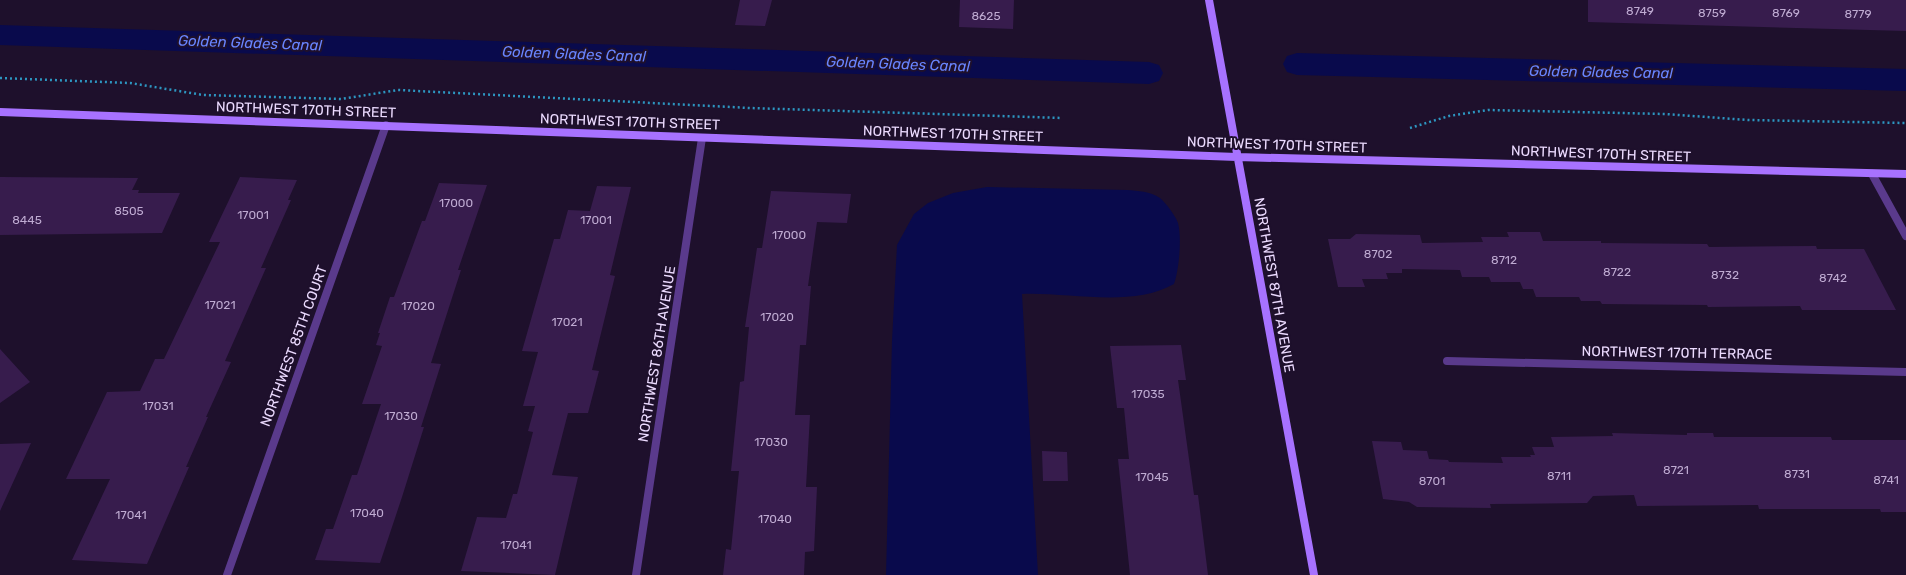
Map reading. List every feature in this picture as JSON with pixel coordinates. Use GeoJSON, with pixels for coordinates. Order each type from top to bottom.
{"type":"FeatureCollection","features":[{"type":"Feature","properties":{"kind":"street","name":"NORTHWEST 87TH AVENUE"},"geometry":{"type":"LineString","coordinates":[[1209,0],[1314,575]]}},
{"type":"Feature","properties":{"kind":"street","name":"NORTHWEST 170TH STREET"},"geometry":{"type":"LineString","coordinates":[[0,112],[1237,157],[1906,174]]}},
{"type":"Feature","properties":{"kind":"street","name":"NORTHWEST 85TH COURT"},"geometry":{"type":"LineString","coordinates":[[227,575],[386,125]]}},
{"type":"Feature","properties":{"kind":"street","name":"NORTHWEST 86TH AVENUE"},"geometry":{"type":"LineString","coordinates":[[636,575],[702,138]]}},
{"type":"Feature","properties":{"kind":"street"},"geometry":{"type":"LineString","coordinates":[[1872,174],[1906,236]]}},
{"type":"Feature","properties":{"kind":"street","name":"NORTHWEST 170TH TERRACE"},"geometry":{"type":"LineString","coordinates":[[1447,361],[1906,372]]}},
{"type":"Feature","properties":{"kind":"path"},"geometry":{"type":"LineString","coordinates":[[0,78],[130,82],[203,95],[341,99],[398,90],[750,108],[1062,118]]}},
{"type":"Feature","properties":{"kind":"path"},"geometry":{"type":"LineString","coordinates":[[1410,128],[1443,117],[1465,112],[1488,110],[1665,114],[1748,120],[1906,123]]}},
{"type":"Feature","properties":{"kind":"shaded area"},"geometry":{"type":"Polygon","coordinates":[[[987,187],[1127,190],[1152,194],[1160,198],[1168,206],[1178,223],[1180,245],[1176,278],[1174,284],[1157,291],[1120,297],[1022,294],[1038,575],[886,575],[892,341],[897,245],[914,214],[928,203],[953,193],[987,187]]]}},
{"type":"Feature","properties":{"kind":"building"},"geometry":{"type":"Polygon","coordinates":[[[740,0],[772,0],[765,26],[735,25],[740,0]]]}},
{"type":"Feature","properties":{"kind":"building"},"geometry":{"type":"Polygon","coordinates":[[[960,0],[1014,0],[1013,29],[959,27],[960,0]]]}},
{"type":"Feature","properties":{"kind":"building"},"geometry":{"type":"Polygon","coordinates":[[[1588,0],[1906,0],[1906,31],[1588,22],[1588,0]]]}},
{"type":"Feature","properties":{"kind":"building"},"geometry":{"type":"Polygon","coordinates":[[[0,177],[138,178],[132,190],[139,190],[138,193],[180,193],[162,233],[0,235],[0,177]]]}},
{"type":"Feature","properties":{"kind":"building"},"geometry":{"type":"Polygon","coordinates":[[[240,177],[297,180],[288,200],[291,200],[261,268],[266,268],[225,361],[231,362],[206,417],[208,417],[186,467],[189,467],[147,564],[72,560],[110,479],[66,479],[107,392],[140,391],[155,359],[164,359],[220,242],[209,242],[240,177]]]}},
{"type":"Feature","properties":{"kind":"building"},"geometry":{"type":"Polygon","coordinates":[[[439,183],[487,185],[458,270],[461,270],[431,363],[441,364],[421,427],[424,427],[402,497],[380,563],[315,560],[326,529],[333,529],[352,475],[357,475],[381,404],[362,404],[382,346],[376,345],[380,333],[378,333],[390,297],[394,297],[422,221],[425,221],[439,183]]]}},
{"type":"Feature","properties":{"kind":"building"},"geometry":{"type":"Polygon","coordinates":[[[597,186],[631,187],[610,275],[615,276],[592,370],[599,371],[588,413],[568,413],[552,475],[578,477],[555,575],[461,571],[477,517],[506,518],[513,494],[517,494],[533,432],[528,431],[535,406],[523,406],[538,352],[522,351],[554,239],[560,239],[568,210],[590,211],[597,186]]]}},
{"type":"Feature","properties":{"kind":"building"},"geometry":{"type":"Polygon","coordinates":[[[771,191],[851,194],[847,223],[817,222],[808,286],[811,286],[806,345],[800,345],[795,415],[810,415],[806,487],[817,487],[814,551],[805,552],[804,575],[723,575],[726,549],[731,550],[739,471],[731,471],[740,382],[744,381],[749,327],[745,327],[757,248],[762,248],[771,191]]]}},
{"type":"Feature","properties":{"kind":"building"},"geometry":{"type":"Polygon","coordinates":[[[1507,232],[1540,232],[1543,241],[1707,244],[1709,247],[1816,246],[1817,249],[1864,249],[1896,310],[1802,310],[1800,306],[1708,307],[1707,305],[1602,304],[1600,301],[1581,301],[1579,297],[1536,297],[1533,289],[1523,289],[1520,282],[1491,282],[1489,277],[1462,277],[1460,270],[1402,269],[1402,273],[1386,273],[1388,279],[1362,279],[1365,287],[1338,287],[1328,239],[1350,239],[1356,234],[1420,235],[1422,243],[1483,242],[1481,237],[1509,237],[1507,232]]]}},
{"type":"Feature","properties":{"kind":"building"},"geometry":{"type":"Polygon","coordinates":[[[1181,345],[1186,380],[1178,380],[1194,495],[1198,495],[1208,575],[1130,575],[1118,459],[1129,459],[1124,408],[1117,408],[1110,346],[1181,345]]]}},
{"type":"Feature","properties":{"kind":"building"},"geometry":{"type":"Polygon","coordinates":[[[0,349],[30,382],[0,403],[0,349]]]}},
{"type":"Feature","properties":{"kind":"building"},"geometry":{"type":"Polygon","coordinates":[[[1612,433],[1687,435],[1687,433],[1713,433],[1714,437],[1831,437],[1832,440],[1906,440],[1906,512],[1881,512],[1880,509],[1759,509],[1758,505],[1637,506],[1634,495],[1593,496],[1587,503],[1490,504],[1491,508],[1417,507],[1409,502],[1383,499],[1372,441],[1401,442],[1403,450],[1427,451],[1429,459],[1448,460],[1449,462],[1503,463],[1501,457],[1531,457],[1530,455],[1535,455],[1532,447],[1554,447],[1551,437],[1613,436],[1612,433]]]}},
{"type":"Feature","properties":{"kind":"building"},"geometry":{"type":"Polygon","coordinates":[[[31,443],[0,511],[0,444],[31,443]]]}},
{"type":"Feature","properties":{"kind":"building"},"geometry":{"type":"Polygon","coordinates":[[[1042,451],[1067,452],[1068,481],[1043,481],[1042,451]]]}},
{"type":"Feature","properties":{"kind":"waterway","name":"Golden Glades Canal"},"geometry":{"type":"LineString","coordinates":[[0,35],[1149,73]]}},
{"type":"Feature","properties":{"kind":"waterway","name":"Golden Glades Canal"},"geometry":{"type":"LineString","coordinates":[[1297,64],[1906,80]]}}]}
